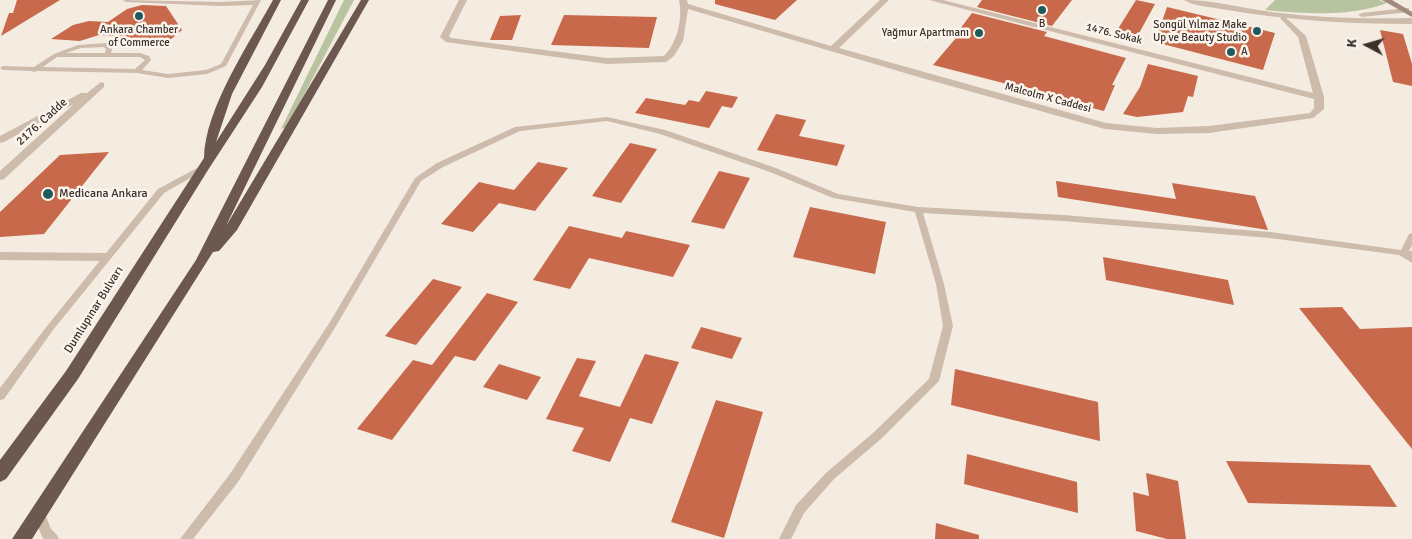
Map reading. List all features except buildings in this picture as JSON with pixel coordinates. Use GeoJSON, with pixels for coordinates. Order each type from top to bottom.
{"type":"FeatureCollection","features":[{"type":"Feature","properties":{"kind":"highway","name":"Dumlupınar Bulvarı"},"geometry":{"type":"LineString","coordinates":[[206,164],[210,140],[227,94],[277,0]]}},
{"type":"Feature","properties":{"kind":"highway","name":"Dumlupınar Bulvarı"},"geometry":{"type":"LineString","coordinates":[[0,474],[72,375],[280,50],[305,0]]}},
{"type":"Feature","properties":{"kind":"highway"},"geometry":{"type":"LineString","coordinates":[[21,539],[202,261],[310,48],[332,0]]}},
{"type":"Feature","properties":{"kind":"highway"},"geometry":{"type":"LineString","coordinates":[[202,261],[230,230],[365,0]]}},
{"type":"Feature","properties":{"kind":"main road"},"geometry":{"type":"LineString","coordinates":[[1386,0],[1410,10]]}},
{"type":"Feature","properties":{"kind":"street"},"geometry":{"type":"LineString","coordinates":[[463,0],[444,37],[449,40],[608,61],[666,59],[677,47],[683,24],[683,2]]}},
{"type":"Feature","properties":{"kind":"street"},"geometry":{"type":"LineString","coordinates":[[833,49],[886,0]]}},
{"type":"Feature","properties":{"kind":"street","name":"1476. Sokak"},"geometry":{"type":"LineString","coordinates":[[933,0],[1318,97]]}},
{"type":"Feature","properties":{"kind":"street"},"geometry":{"type":"LineString","coordinates":[[1188,0],[1284,18],[1361,22],[1412,21]]}},
{"type":"Feature","properties":{"kind":"street","name":"Malcolm X Caddesi"},"geometry":{"type":"LineString","coordinates":[[683,2],[833,49],[1105,126],[1130,130],[1161,131],[1248,127],[1313,116],[1319,109],[1318,97]]}},
{"type":"Feature","properties":{"kind":"street"},"geometry":{"type":"LineString","coordinates":[[1284,18],[1359,15],[1410,10]]}},
{"type":"Feature","properties":{"kind":"street"},"geometry":{"type":"LineString","coordinates":[[1284,18],[1302,36],[1318,97]]}},
{"type":"Feature","properties":{"kind":"street"},"geometry":{"type":"LineString","coordinates":[[1361,22],[1412,30]]}},
{"type":"Feature","properties":{"kind":"street","name":"2176. Cadde"},"geometry":{"type":"LineString","coordinates":[[0,140],[101,85],[0,177]]}},
{"type":"Feature","properties":{"kind":"street"},"geometry":{"type":"LineString","coordinates":[[0,256],[106,257]]}},
{"type":"Feature","properties":{"kind":"lane"},"geometry":{"type":"LineString","coordinates":[[126,0],[221,4],[257,2]]}},
{"type":"Feature","properties":{"kind":"lane"},"geometry":{"type":"LineString","coordinates":[[3,68],[137,71],[154,75],[188,76],[207,72],[224,65],[257,2]]}},
{"type":"Feature","properties":{"kind":"lane"},"geometry":{"type":"LineString","coordinates":[[34,70],[68,49],[106,45],[109,49],[108,55]]}},
{"type":"Feature","properties":{"kind":"lane"},"geometry":{"type":"LineString","coordinates":[[56,55],[140,55],[147,57],[148,60],[137,71]]}},
{"type":"Feature","properties":{"kind":"lane"},"geometry":{"type":"LineString","coordinates":[[186,539],[234,478],[333,324],[418,180],[440,165],[518,129],[607,119],[662,132],[773,170],[836,196],[918,210],[1063,218],[1270,235],[1407,254],[1412,260]]}},
{"type":"Feature","properties":{"kind":"lane"},"geometry":{"type":"LineString","coordinates":[[0,396],[106,257],[161,191],[206,164]]}},
{"type":"Feature","properties":{"kind":"lane"},"geometry":{"type":"LineString","coordinates":[[785,539],[800,509],[830,476],[877,436],[934,381],[948,326],[940,284],[918,210]]}},
{"type":"Feature","properties":{"kind":"lane"},"geometry":{"type":"LineString","coordinates":[[1407,254],[1412,236]]}},
{"type":"Feature","properties":{"kind":"lane"},"geometry":{"type":"LineString","coordinates":[[39,513],[46,533],[53,539]]}},
{"type":"Feature","properties":{"kind":"green space"},"geometry":{"type":"Polygon","coordinates":[[[344,0],[354,0],[287,127],[281,129],[344,0]]]}},
{"type":"Feature","properties":{"kind":"green space"},"geometry":{"type":"Polygon","coordinates":[[[1275,0],[1379,0],[1387,3],[1358,11],[1327,13],[1295,13],[1265,10],[1275,0]]]}},
{"type":"Feature","properties":{"kind":"place","name":"B"},"geometry":{"type":"Point","coordinates":[1042,10]}},
{"type":"Feature","properties":{"kind":"place","name":"Ankara Chamber of Commerce"},"geometry":{"type":"Point","coordinates":[139,16]}},
{"type":"Feature","properties":{"kind":"place","name":"Songül Yılmaz Make Up ve Beauty Studio"},"geometry":{"type":"Point","coordinates":[1257,31]}},
{"type":"Feature","properties":{"kind":"place","name":"Yağmur Apartmanı"},"geometry":{"type":"Point","coordinates":[979,33]}},
{"type":"Feature","properties":{"kind":"place","name":"A"},"geometry":{"type":"Point","coordinates":[1231,52]}},
{"type":"Feature","properties":{"kind":"place","name":"Medicana Ankara"},"geometry":{"type":"Point","coordinates":[48,194]}}]}
